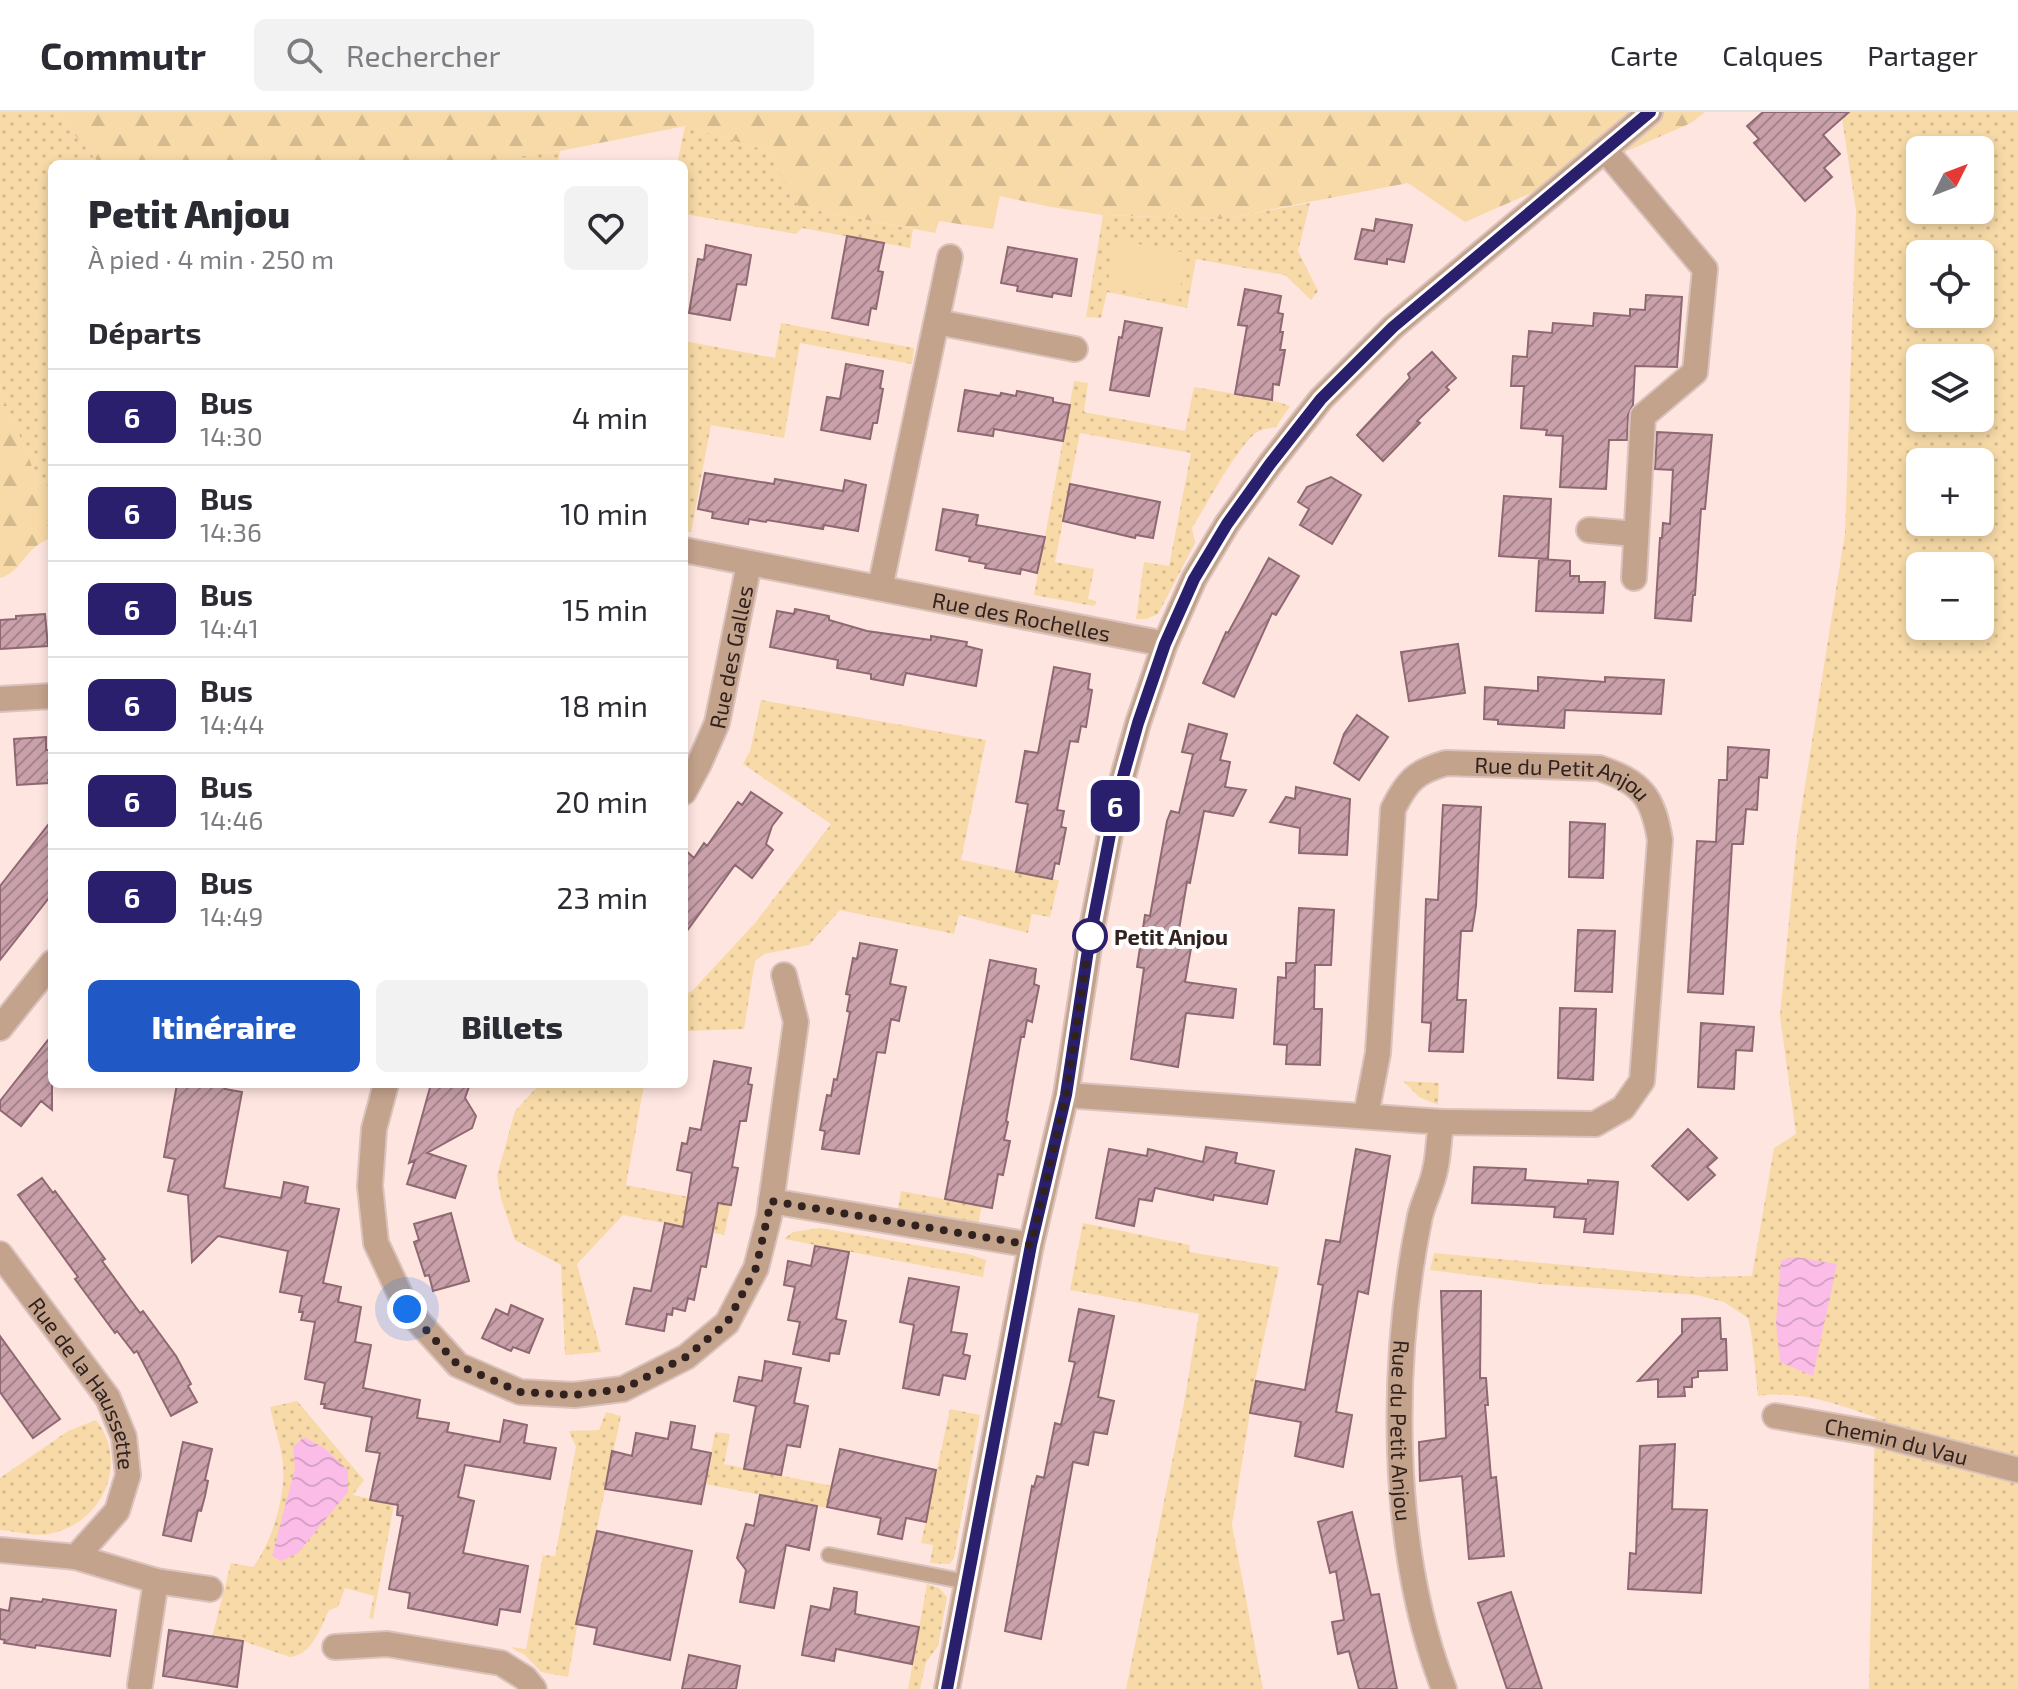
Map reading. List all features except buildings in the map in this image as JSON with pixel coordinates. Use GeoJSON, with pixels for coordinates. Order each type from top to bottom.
{"type":"FeatureCollection","features":[{"type":"Feature","properties":{"kind":"street"},"geometry":{"type":"LineString","coordinates":[[947,1689],[1031,1245],[1066,1095],[1089,943],[1117,798],[1165,644],[1194,579],[1227,524],[1321,399],[1393,327],[1650,112]]}},
{"type":"Feature","properties":{"kind":"street"},"geometry":{"type":"LineString","coordinates":[[1605,150],[1705,269],[1695,372],[1643,416],[1634,578]]}},
{"type":"Feature","properties":{"kind":"street"},"geometry":{"type":"LineString","coordinates":[[880,588],[950,257]]}},
{"type":"Feature","properties":{"kind":"street"},"geometry":{"type":"LineString","coordinates":[[937,322],[1075,349]]}},
{"type":"Feature","properties":{"kind":"street"},"geometry":{"type":"LineString","coordinates":[[1589,530],[1636,534]]}},
{"type":"Feature","properties":{"kind":"street","name":"Rue des Rochelles"},"geometry":{"type":"LineString","coordinates":[[688,551],[1165,644]]}},
{"type":"Feature","properties":{"kind":"street","name":"Rue des Galles"},"geometry":{"type":"LineString","coordinates":[[688,785],[717,723],[749,564]]}},
{"type":"Feature","properties":{"kind":"street"},"geometry":{"type":"LineString","coordinates":[[0,699],[48,696]]}},
{"type":"Feature","properties":{"kind":"street","name":"Rue du Petit Anjou"},"geometry":{"type":"LineString","coordinates":[[1066,1095],[1442,1122],[1595,1124],[1623,1108],[1642,1081],[1660,840],[1656,813],[1643,791],[1622,775],[1599,768],[1446,763],[1422,770],[1404,787],[1393,809],[1378,1053],[1366,1115]]}},
{"type":"Feature","properties":{"kind":"street"},"geometry":{"type":"LineString","coordinates":[[0,1028],[48,968]]}},
{"type":"Feature","properties":{"kind":"street"},"geometry":{"type":"LineString","coordinates":[[385,1088],[374,1129],[370,1186],[376,1243],[407,1309],[458,1365],[520,1392],[574,1395],[623,1389],[686,1357],[727,1323],[756,1268],[771,1201],[796,1022],[784,975]]}},
{"type":"Feature","properties":{"kind":"street","name":"Rue du Petit Anjou"},"geometry":{"type":"LineString","coordinates":[[1442,1122],[1436,1169],[1420,1214],[1404,1328],[1399,1395],[1399,1463],[1408,1540],[1422,1613],[1444,1689]]}},
{"type":"Feature","properties":{"kind":"street"},"geometry":{"type":"LineString","coordinates":[[771,1201],[1031,1245]]}},
{"type":"Feature","properties":{"kind":"street","name":"Rue de la Haussette"},"geometry":{"type":"LineString","coordinates":[[0,1254],[108,1398],[124,1437],[128,1475],[117,1511],[76,1557]]}},
{"type":"Feature","properties":{"kind":"street","name":"Chemin du Vau"},"geometry":{"type":"LineString","coordinates":[[1775,1416],[1873,1433],[2018,1470]]}},
{"type":"Feature","properties":{"kind":"street"},"geometry":{"type":"LineString","coordinates":[[0,1550],[76,1557],[156,1581],[210,1589]]}},
{"type":"Feature","properties":{"kind":"street"},"geometry":{"type":"LineString","coordinates":[[140,1685],[156,1581]]}},
{"type":"Feature","properties":{"kind":"street"},"geometry":{"type":"LineString","coordinates":[[335,1647],[387,1644],[501,1663],[525,1678],[534,1689]]}},
{"type":"Feature","properties":{"kind":"lane"},"geometry":{"type":"LineString","coordinates":[[829,1555],[967,1582]]}},
{"type":"Feature","properties":{"kind":"green space"},"geometry":{"type":"Polygon","coordinates":[[[0,112],[55,112],[97,160],[48,160],[48,480],[39,483],[0,389],[0,112]]]}},
{"type":"Feature","properties":{"kind":"green space"},"geometry":{"type":"Polygon","coordinates":[[[55,112],[1705,112],[1691,123],[1465,222],[1408,183],[1221,219],[1103,215],[1000,196],[993,229],[939,221],[935,233],[799,207],[766,150],[685,126],[560,151],[491,160],[97,160],[55,112]]]}},
{"type":"Feature","properties":{"kind":"green space"},"geometry":{"type":"Polygon","coordinates":[[[1841,112],[2018,112],[2018,1689],[1869,1689],[1875,1417],[1803,1397],[1758,1396],[1748,1318],[1724,1302],[1697,1295],[1539,1284],[1430,1270],[1434,1253],[1695,1277],[1752,1276],[1774,1148],[1796,1134],[1780,1016],[1797,836],[1845,533],[1856,210],[1841,112]]]}},
{"type":"Feature","properties":{"kind":"green space"},"geometry":{"type":"Polygon","coordinates":[[[685,126],[766,150],[799,207],[913,229],[910,248],[802,228],[796,234],[688,215],[688,160],[678,160],[685,126]]]}},
{"type":"Feature","properties":{"kind":"green space"},"geometry":{"type":"Polygon","coordinates":[[[560,151],[559,160],[490,160],[560,151]]]}},
{"type":"Feature","properties":{"kind":"green space"},"geometry":{"type":"Polygon","coordinates":[[[1310,203],[1298,251],[1318,291],[1311,300],[1285,275],[1196,259],[1187,308],[1107,292],[1101,318],[1086,317],[1103,215],[1221,219],[1310,203]]]}},
{"type":"Feature","properties":{"kind":"green space"},"geometry":{"type":"Polygon","coordinates":[[[1116,240],[1187,253],[1178,300],[1107,287],[1116,240]]]}},
{"type":"Feature","properties":{"kind":"green space"},"geometry":{"type":"Polygon","coordinates":[[[781,323],[914,348],[912,364],[800,343],[784,438],[711,425],[691,532],[688,532],[688,342],[775,358],[781,323]]]}},
{"type":"Feature","properties":{"kind":"green space"},"geometry":{"type":"Polygon","coordinates":[[[1074,381],[1088,383],[1084,412],[1185,431],[1194,387],[1290,406],[1276,427],[1257,432],[1232,462],[1192,528],[1195,543],[1158,614],[1146,619],[1136,619],[1144,562],[1169,566],[1191,453],[1080,433],[1055,562],[1094,569],[1088,599],[1096,601],[1096,604],[1093,606],[1034,595],[1074,381]]]}},
{"type":"Feature","properties":{"kind":"green space"},"geometry":{"type":"Polygon","coordinates":[[[0,389],[39,483],[48,480],[48,540],[35,547],[8,575],[0,578],[0,389]]]}},
{"type":"Feature","properties":{"kind":"green space"},"geometry":{"type":"Polygon","coordinates":[[[761,700],[986,740],[961,860],[1059,880],[1050,917],[1032,914],[1028,933],[959,915],[954,934],[840,910],[809,945],[764,954],[755,961],[744,1029],[688,1031],[688,993],[755,923],[831,824],[743,764],[750,751],[761,700]]]}},
{"type":"Feature","properties":{"kind":"green space"},"geometry":{"type":"Polygon","coordinates":[[[1403,1081],[1439,1083],[1438,1105],[1419,1097],[1403,1081]]]}},
{"type":"Feature","properties":{"kind":"green space"},"geometry":{"type":"Polygon","coordinates":[[[536,1088],[643,1088],[626,1185],[731,1205],[724,1235],[623,1215],[577,1264],[601,1352],[565,1355],[561,1265],[515,1240],[497,1176],[515,1111],[536,1088]]]}},
{"type":"Feature","properties":{"kind":"green space"},"geometry":{"type":"Polygon","coordinates":[[[901,1191],[982,1206],[978,1223],[898,1209],[901,1191]]]}},
{"type":"Feature","properties":{"kind":"green space"},"geometry":{"type":"Polygon","coordinates":[[[1083,1223],[1190,1245],[1189,1252],[1279,1267],[1255,1381],[1232,1525],[1263,1689],[1126,1689],[1199,1314],[1070,1290],[1083,1223]]]}},
{"type":"Feature","properties":{"kind":"green space"},"geometry":{"type":"Polygon","coordinates":[[[820,1228],[972,1255],[986,1260],[983,1277],[784,1239],[793,1232],[820,1228]]]}},
{"type":"Feature","properties":{"kind":"green space"},"geometry":{"type":"Polygon","coordinates":[[[297,1401],[364,1480],[353,1495],[394,1504],[373,1619],[369,1617],[374,1596],[345,1588],[338,1607],[329,1610],[310,1646],[290,1657],[243,1641],[212,1637],[231,1563],[253,1567],[266,1545],[276,1518],[283,1464],[270,1407],[297,1401]]]}},
{"type":"Feature","properties":{"kind":"green space"},"geometry":{"type":"Polygon","coordinates":[[[950,1409],[980,1415],[954,1558],[950,1564],[930,1563],[933,1545],[921,1543],[950,1409]]]}},
{"type":"Feature","properties":{"kind":"green space"},"geometry":{"type":"Polygon","coordinates":[[[606,1412],[621,1416],[568,1677],[541,1672],[525,1655],[510,1647],[526,1649],[543,1555],[555,1556],[576,1447],[569,1431],[599,1430],[606,1412]]]}},
{"type":"Feature","properties":{"kind":"green space"},"geometry":{"type":"Polygon","coordinates":[[[96,1420],[106,1437],[110,1472],[96,1505],[68,1528],[49,1534],[0,1530],[0,1478],[68,1431],[96,1420]]]}},
{"type":"Feature","properties":{"kind":"green space"},"geometry":{"type":"Polygon","coordinates":[[[715,1432],[730,1434],[724,1464],[833,1486],[828,1508],[705,1484],[715,1432]]]}},
{"type":"Feature","properties":{"kind":"green space"},"geometry":{"type":"Polygon","coordinates":[[[927,1584],[939,1588],[947,1597],[938,1646],[926,1662],[920,1689],[908,1689],[927,1584]]]}},
{"type":"Feature","properties":{"kind":"water"},"geometry":{"type":"Polygon","coordinates":[[[1796,1257],[1837,1264],[1813,1376],[1780,1362],[1776,1323],[1781,1260],[1796,1257]]]}},
{"type":"Feature","properties":{"kind":"water"},"geometry":{"type":"Polygon","coordinates":[[[304,1437],[323,1447],[348,1470],[348,1492],[298,1553],[281,1561],[272,1556],[295,1468],[293,1447],[304,1437]]]}},
{"type":"Feature","properties":{"kind":"bus line","name":"6"},"geometry":{"type":"LineString","coordinates":[[947,1689],[1031,1245],[1066,1095],[1089,943],[1117,798],[1165,644],[1194,579],[1227,524],[1321,399],[1393,327],[1650,112]]}},
{"type":"Feature","properties":{"kind":"place","name":"Petit Anjou"},"geometry":{"type":"Point","coordinates":[1090,936]}},
{"type":"Feature","properties":{"kind":"route"},"geometry":{"type":"LineString","coordinates":[[407,1309],[458,1365],[520,1392],[574,1395],[623,1389],[686,1357],[727,1323],[756,1268],[771,1201],[1031,1245],[1066,1095],[1090,936]]}}]}
